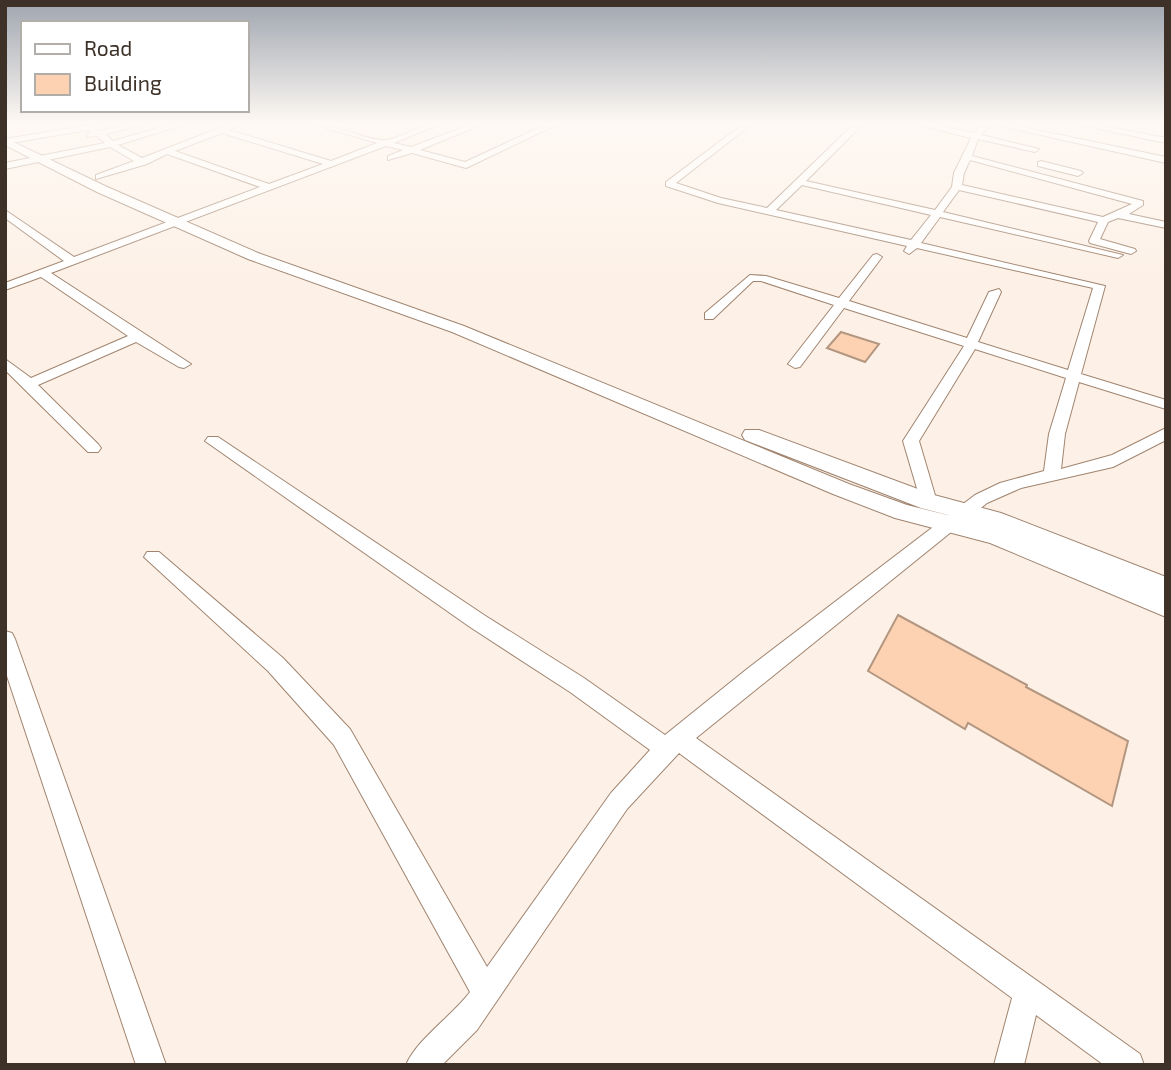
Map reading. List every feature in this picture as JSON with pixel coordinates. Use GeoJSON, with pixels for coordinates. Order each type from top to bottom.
{"type":"FeatureCollection","features":[{"type":"Feature","properties":{"kind":"street"},"geometry":{"type":"LineString","coordinates":[[85,174],[304,276],[504,341],[929,502],[996,536],[1166,607]]}},
{"type":"Feature","properties":{"kind":"street"},"geometry":{"type":"LineString","coordinates":[[92,174],[183,220]]}},
{"type":"Feature","properties":{"kind":"street"},"geometry":{"type":"LineString","coordinates":[[99,177],[108,174]]}},
{"type":"Feature","properties":{"kind":"street"},"geometry":{"type":"LineString","coordinates":[[231,174],[268,187]]}},
{"type":"Feature","properties":{"kind":"street"},"geometry":{"type":"LineString","coordinates":[[5,287],[302,174]]}},
{"type":"Feature","properties":{"kind":"street"},"geometry":{"type":"LineString","coordinates":[[682,174],[669,184],[770,211],[1099,286],[1057,434],[1052,475]]}},
{"type":"Feature","properties":{"kind":"street"},"geometry":{"type":"LineString","coordinates":[[770,211],[807,174]]}},
{"type":"Feature","properties":{"kind":"street"},"geometry":{"type":"LineString","coordinates":[[908,253],[957,187],[959,174]]}},
{"type":"Feature","properties":{"kind":"street"},"geometry":{"type":"LineString","coordinates":[[957,187],[1104,220],[1140,203],[1040,174]]}},
{"type":"Feature","properties":{"kind":"street"},"geometry":{"type":"LineString","coordinates":[[799,182],[1118,255]]}},
{"type":"Feature","properties":{"kind":"street"},"geometry":{"type":"LineString","coordinates":[[5,213],[74,262]]}},
{"type":"Feature","properties":{"kind":"street"},"geometry":{"type":"LineString","coordinates":[[1117,215],[1166,225]]}},
{"type":"Feature","properties":{"kind":"street"},"geometry":{"type":"LineString","coordinates":[[1104,220],[1094,241],[1131,251]]}},
{"type":"Feature","properties":{"kind":"street"},"geometry":{"type":"LineString","coordinates":[[795,364],[877,257]]}},
{"type":"Feature","properties":{"kind":"street"},"geometry":{"type":"LineString","coordinates":[[43,273],[137,337],[184,364]]}},
{"type":"Feature","properties":{"kind":"street"},"geometry":{"type":"LineString","coordinates":[[709,316],[750,278],[755,277],[844,302],[970,346],[1166,405]]}},
{"type":"Feature","properties":{"kind":"street"},"geometry":{"type":"LineString","coordinates":[[929,502],[911,441],[970,346],[995,292]]}},
{"type":"Feature","properties":{"kind":"street"},"geometry":{"type":"LineString","coordinates":[[29,384],[137,337]]}},
{"type":"Feature","properties":{"kind":"street"},"geometry":{"type":"LineString","coordinates":[[504,341],[841,489],[903,512],[993,519],[1166,587]]}},
{"type":"Feature","properties":{"kind":"street"},"geometry":{"type":"LineString","coordinates":[[5,363],[93,448]]}},
{"type":"Feature","properties":{"kind":"street"},"geometry":{"type":"LineString","coordinates":[[421,1065],[467,1020],[619,801],[673,744],[754,676],[956,517],[998,488],[1086,469],[1135,452],[1166,433]]}},
{"type":"Feature","properties":{"kind":"street"},"geometry":{"type":"LineString","coordinates":[[213,441],[477,621],[673,744],[1129,1065]]}},
{"type":"Feature","properties":{"kind":"street"},"geometry":{"type":"LineString","coordinates":[[153,557],[251,638],[316,704],[342,737],[486,993]]}},
{"type":"Feature","properties":{"kind":"street"},"geometry":{"type":"LineString","coordinates":[[5,639],[151,1065]]}},
{"type":"Feature","properties":{"kind":"street"},"geometry":{"type":"LineString","coordinates":[[1009,1065],[1028,992]]}},
{"type":"Feature","properties":{"kind":"building"},"geometry":{"type":"Polygon","coordinates":[[[841,332],[879,344],[865,362],[827,348],[841,332]]]}},
{"type":"Feature","properties":{"kind":"building"},"geometry":{"type":"Polygon","coordinates":[[[898,615],[1128,741],[1112,806],[968,723],[965,729],[868,671],[898,615]]]}}]}
